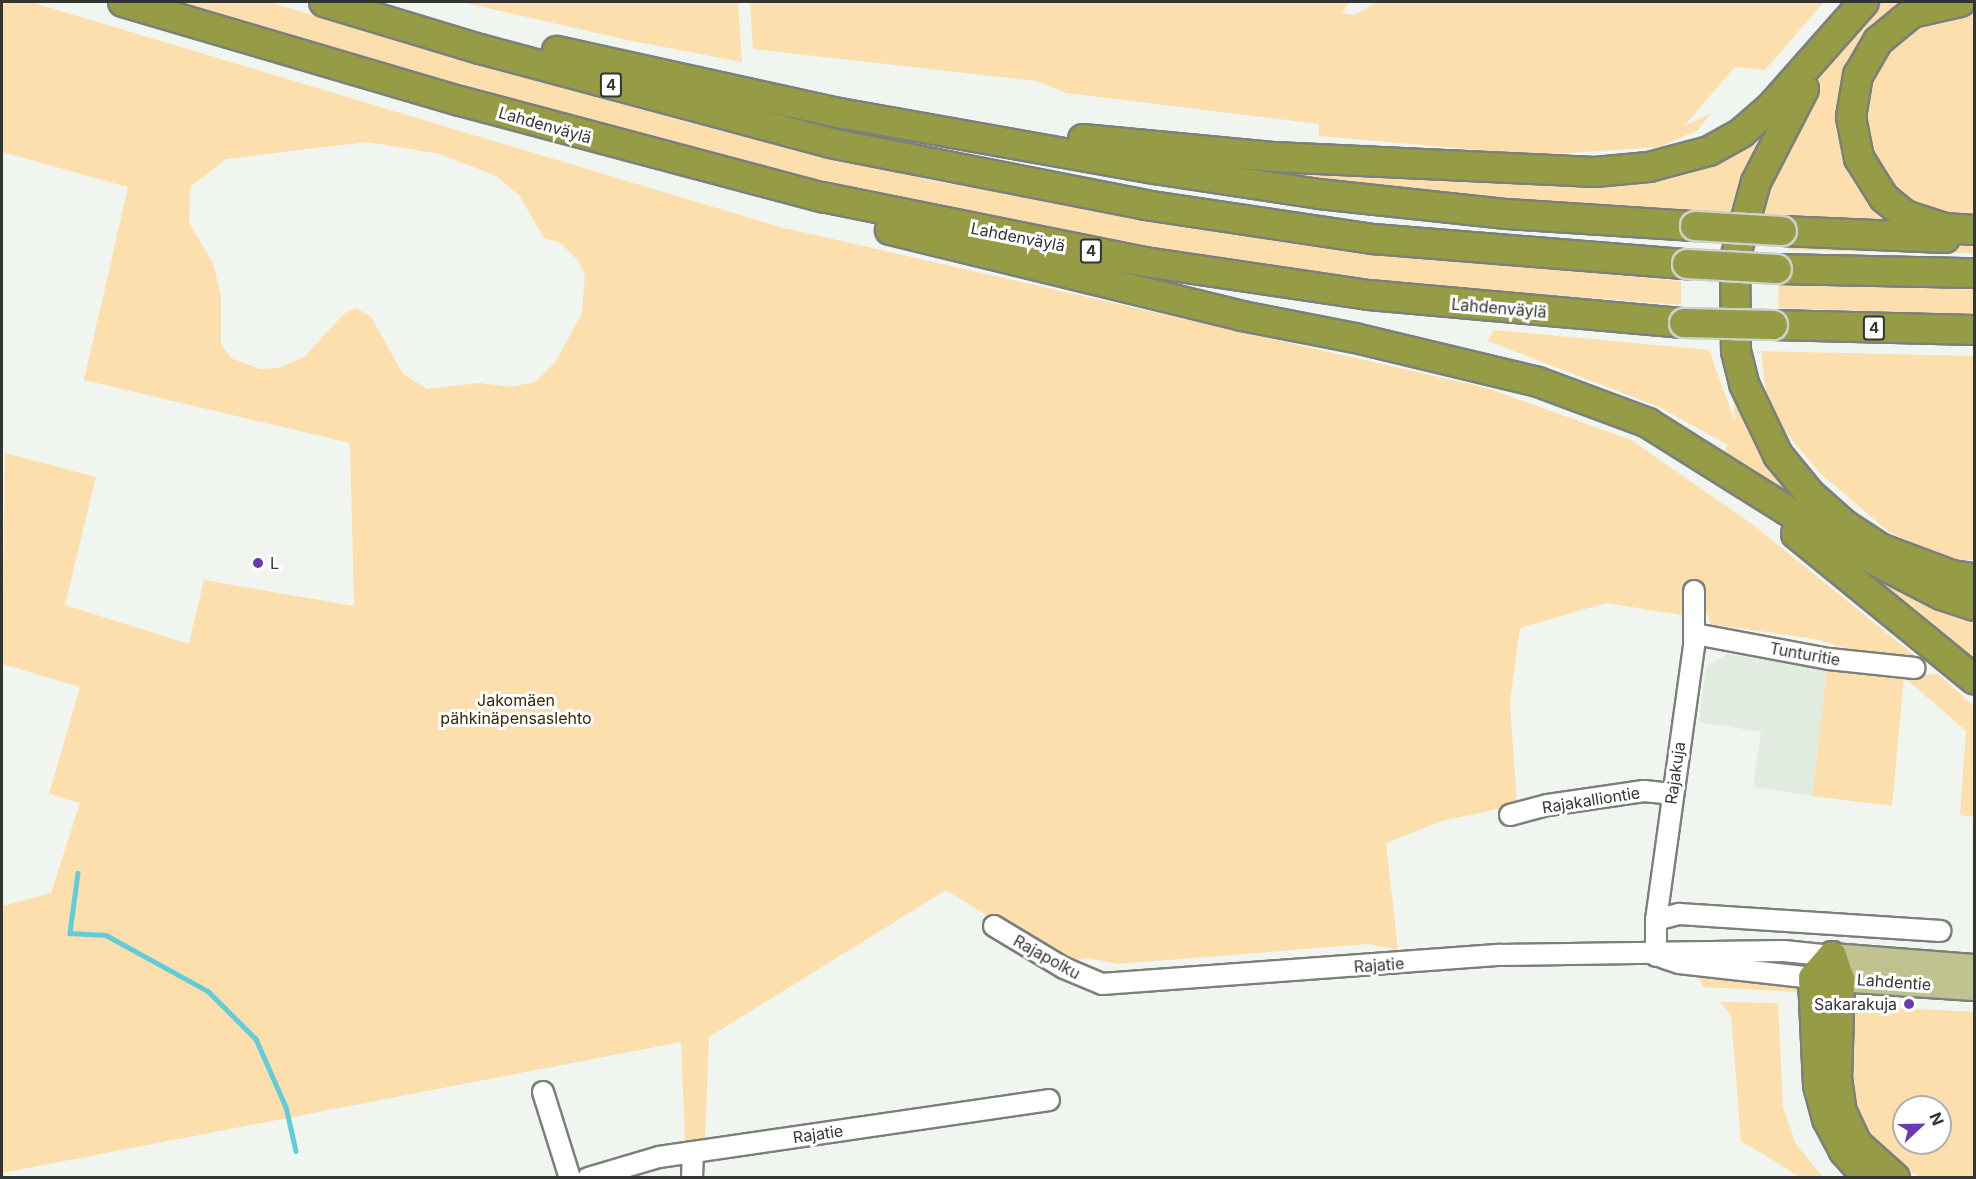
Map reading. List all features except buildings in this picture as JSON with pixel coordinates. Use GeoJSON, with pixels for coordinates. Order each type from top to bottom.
{"type":"FeatureCollection","features":[{"type":"Feature","properties":{"kind":"highway","name":"Lahdenväylä"},"geometry":{"type":"LineString","coordinates":[[123,2],[671,160],[822,197],[1144,262],[1369,295],[1684,323],[1974,330]]}},
{"type":"Feature","properties":{"kind":"highway","name":"4"},"geometry":{"type":"LineString","coordinates":[[324,2],[830,143],[1145,205],[1373,239],[1687,264],[1777,269],[1974,273]]}},
{"type":"Feature","properties":{"kind":"highway"},"geometry":{"type":"LineString","coordinates":[[1960,2],[1912,13],[1878,41],[1858,75],[1851,117],[1859,158],[1884,198],[1905,215],[1945,228],[1974,230]]}},
{"type":"Feature","properties":{"kind":"highway"},"geometry":{"type":"LineString","coordinates":[[839,113],[1275,158],[1595,172],[1670,162],[1724,144],[1771,107],[1856,10]]}},
{"type":"Feature","properties":{"kind":"highway"},"geometry":{"type":"LineString","coordinates":[[1856,10],[1781,128],[1756,182],[1735,258],[1736,351],[1743,384],[1778,455],[1810,494],[1845,525],[1880,548],[1952,575],[1974,578]]}},
{"type":"Feature","properties":{"kind":"highway"},"geometry":{"type":"LineString","coordinates":[[392,22],[485,36],[839,113],[1154,169],[1319,194],[1507,214],[1782,231],[1974,238]]}},
{"type":"Feature","properties":{"kind":"highway"},"geometry":{"type":"LineString","coordinates":[[671,160],[802,208],[1242,316],[1355,338],[1538,382],[1648,423],[1833,539],[1941,594],[1974,606]]}},
{"type":"Feature","properties":{"kind":"highway"},"geometry":{"type":"LineString","coordinates":[[1699,455],[1974,679]]}},
{"type":"Feature","properties":{"kind":"highway"},"geometry":{"type":"LineString","coordinates":[[1828,971],[1818,1085],[1827,1119],[1844,1151],[1868,1178]]}},
{"type":"Feature","properties":{"kind":"highway"},"geometry":{"type":"LineString","coordinates":[[1828,971],[1842,1112],[1857,1144],[1894,1178]]}},
{"type":"Feature","properties":{"kind":"main road","name":"Lahdentie"},"geometry":{"type":"LineString","coordinates":[[1828,971],[1974,967]]}},
{"type":"Feature","properties":{"kind":"main road","name":"Lahdentie"},"geometry":{"type":"LineString","coordinates":[[1828,971],[1974,988]]}},
{"type":"Feature","properties":{"kind":"street","name":"Rajakuja"},"geometry":{"type":"LineString","coordinates":[[1656,956],[1656,920],[1695,634],[1694,591]]}},
{"type":"Feature","properties":{"kind":"street","name":"Tunturitie"},"geometry":{"type":"LineString","coordinates":[[1695,634],[1829,659],[1915,668]]}},
{"type":"Feature","properties":{"kind":"street","name":"Rajakalliontie"},"geometry":{"type":"LineString","coordinates":[[1510,815],[1548,805],[1644,790],[1672,794]]}},
{"type":"Feature","properties":{"kind":"street"},"geometry":{"type":"LineString","coordinates":[[1656,920],[1679,914],[1940,931]]}},
{"type":"Feature","properties":{"kind":"street","name":"Rajapolku"},"geometry":{"type":"LineString","coordinates":[[994,926],[1064,968],[1102,984]]}},
{"type":"Feature","properties":{"kind":"street","name":"Rajatie"},"geometry":{"type":"LineString","coordinates":[[1102,984],[1500,955],[1656,956],[1696,951],[1784,951],[1828,971]]}},
{"type":"Feature","properties":{"kind":"street","name":"Rajatie"},"geometry":{"type":"LineString","coordinates":[[1656,956],[1679,963],[1828,971]]}},
{"type":"Feature","properties":{"kind":"street"},"geometry":{"type":"LineString","coordinates":[[543,1092],[570,1178]]}},
{"type":"Feature","properties":{"kind":"street","name":"Rajatie"},"geometry":{"type":"LineString","coordinates":[[588,1178],[659,1157],[1049,1100]]}},
{"type":"Feature","properties":{"kind":"street"},"geometry":{"type":"LineString","coordinates":[[692,1178],[693,1152]]}},
{"type":"Feature","properties":{"kind":"shaded area"},"geometry":{"type":"Polygon","coordinates":[[[1728,654],[1827,669],[1812,796],[1753,787],[1761,732],[1699,722],[1706,667],[1728,654]]]}},
{"type":"Feature","properties":{"kind":"green space","name":"Jakomäen pähkinäpensaslehto"},"geometry":{"type":"Polygon","coordinates":[[[2,2],[31,2],[780,227],[1487,388],[1631,440],[1752,524],[1914,655],[1858,652],[1815,639],[1710,624],[1703,597],[1687,616],[1606,603],[1520,628],[1510,701],[1517,805],[1442,821],[1386,843],[1398,950],[1368,944],[1117,964],[1089,958],[1062,962],[946,890],[709,1037],[705,1139],[685,1140],[681,1042],[2,1173],[2,906],[51,893],[80,803],[49,794],[80,687],[2,664],[5,453],[96,477],[65,605],[189,644],[204,580],[354,606],[350,443],[84,380],[128,187],[2,152],[2,2]],[[367,142],[226,159],[190,187],[189,223],[213,263],[221,297],[221,344],[231,358],[260,369],[279,368],[304,357],[345,313],[356,308],[371,317],[403,374],[427,389],[480,383],[510,387],[535,382],[556,361],[582,313],[585,275],[577,259],[560,243],[544,238],[519,195],[496,176],[440,154],[367,142]]]}},
{"type":"Feature","properties":{"kind":"green space"},"geometry":{"type":"Polygon","coordinates":[[[174,2],[269,2],[494,69],[716,130],[933,181],[1331,248],[1681,281],[1681,305],[1413,284],[1261,264],[1076,235],[894,199],[431,80],[174,2]]]}},
{"type":"Feature","properties":{"kind":"green space"},"geometry":{"type":"Polygon","coordinates":[[[461,2],[738,2],[742,62],[632,41],[461,2]]]}},
{"type":"Feature","properties":{"kind":"green space"},"geometry":{"type":"Polygon","coordinates":[[[750,2],[1350,2],[1341,13],[1354,15],[1377,2],[1824,2],[1765,70],[1735,67],[1684,126],[1711,113],[1698,130],[1660,147],[1538,155],[1319,136],[1319,124],[1066,93],[1036,81],[753,49],[750,2]]]}},
{"type":"Feature","properties":{"kind":"green space"},"geometry":{"type":"Polygon","coordinates":[[[1879,2],[1914,2],[1840,123],[1841,147],[1855,179],[1895,224],[1754,218],[1806,98],[1849,35],[1879,2]]]}},
{"type":"Feature","properties":{"kind":"green space"},"geometry":{"type":"Polygon","coordinates":[[[1949,10],[1974,10],[1974,218],[1963,219],[1912,206],[1877,173],[1860,102],[1894,36],[1949,10]]]}},
{"type":"Feature","properties":{"kind":"green space"},"geometry":{"type":"Polygon","coordinates":[[[1764,130],[1729,217],[1539,204],[1333,182],[1139,155],[1689,170],[1729,156],[1764,130]]]}},
{"type":"Feature","properties":{"kind":"green space"},"geometry":{"type":"Polygon","coordinates":[[[1789,242],[1974,245],[1974,253],[1789,250],[1789,242]]]}},
{"type":"Feature","properties":{"kind":"green space"},"geometry":{"type":"Polygon","coordinates":[[[1779,283],[1974,290],[1973,315],[1778,308],[1779,283]]]}},
{"type":"Feature","properties":{"kind":"green space"},"geometry":{"type":"Polygon","coordinates":[[[1494,330],[1709,350],[1735,422],[1733,389],[1754,433],[1934,583],[1720,455],[1728,445],[1659,407],[1488,341],[1494,330]]]}},
{"type":"Feature","properties":{"kind":"green space"},"geometry":{"type":"Polygon","coordinates":[[[1761,351],[1974,356],[1974,560],[1950,560],[1889,532],[1819,472],[1776,420],[1766,395],[1761,351]]]}},
{"type":"Feature","properties":{"kind":"green space"},"geometry":{"type":"Polygon","coordinates":[[[1840,556],[1974,616],[1974,666],[1840,556]]]}},
{"type":"Feature","properties":{"kind":"green space"},"geometry":{"type":"Polygon","coordinates":[[[1827,669],[1904,676],[1938,674],[1974,706],[1974,817],[1960,815],[1966,731],[1904,677],[1892,806],[1812,796],[1827,669]]]}},
{"type":"Feature","properties":{"kind":"green space"},"geometry":{"type":"Polygon","coordinates":[[[1697,974],[1796,985],[1798,992],[1703,987],[1697,974]]]}},
{"type":"Feature","properties":{"kind":"green space"},"geometry":{"type":"Polygon","coordinates":[[[1720,1002],[1778,1003],[1783,1107],[1796,1144],[1823,1177],[1800,1177],[1741,1141],[1731,1016],[1720,1002]]]}},
{"type":"Feature","properties":{"kind":"green space"},"geometry":{"type":"Polygon","coordinates":[[[1848,1005],[1974,1012],[1974,1177],[1920,1177],[1880,1153],[1851,1108],[1848,1005]]]}},
{"type":"Feature","properties":{"kind":"waterway"},"geometry":{"type":"LineString","coordinates":[[78,873],[70,933],[106,935],[208,991],[256,1039],[286,1107],[296,1151]]}},
{"type":"Feature","properties":{"kind":"place","name":"L"},"geometry":{"type":"Point","coordinates":[258,563]}},
{"type":"Feature","properties":{"kind":"place","name":"Sakarakuja"},"geometry":{"type":"Point","coordinates":[1909,1004]}}]}
